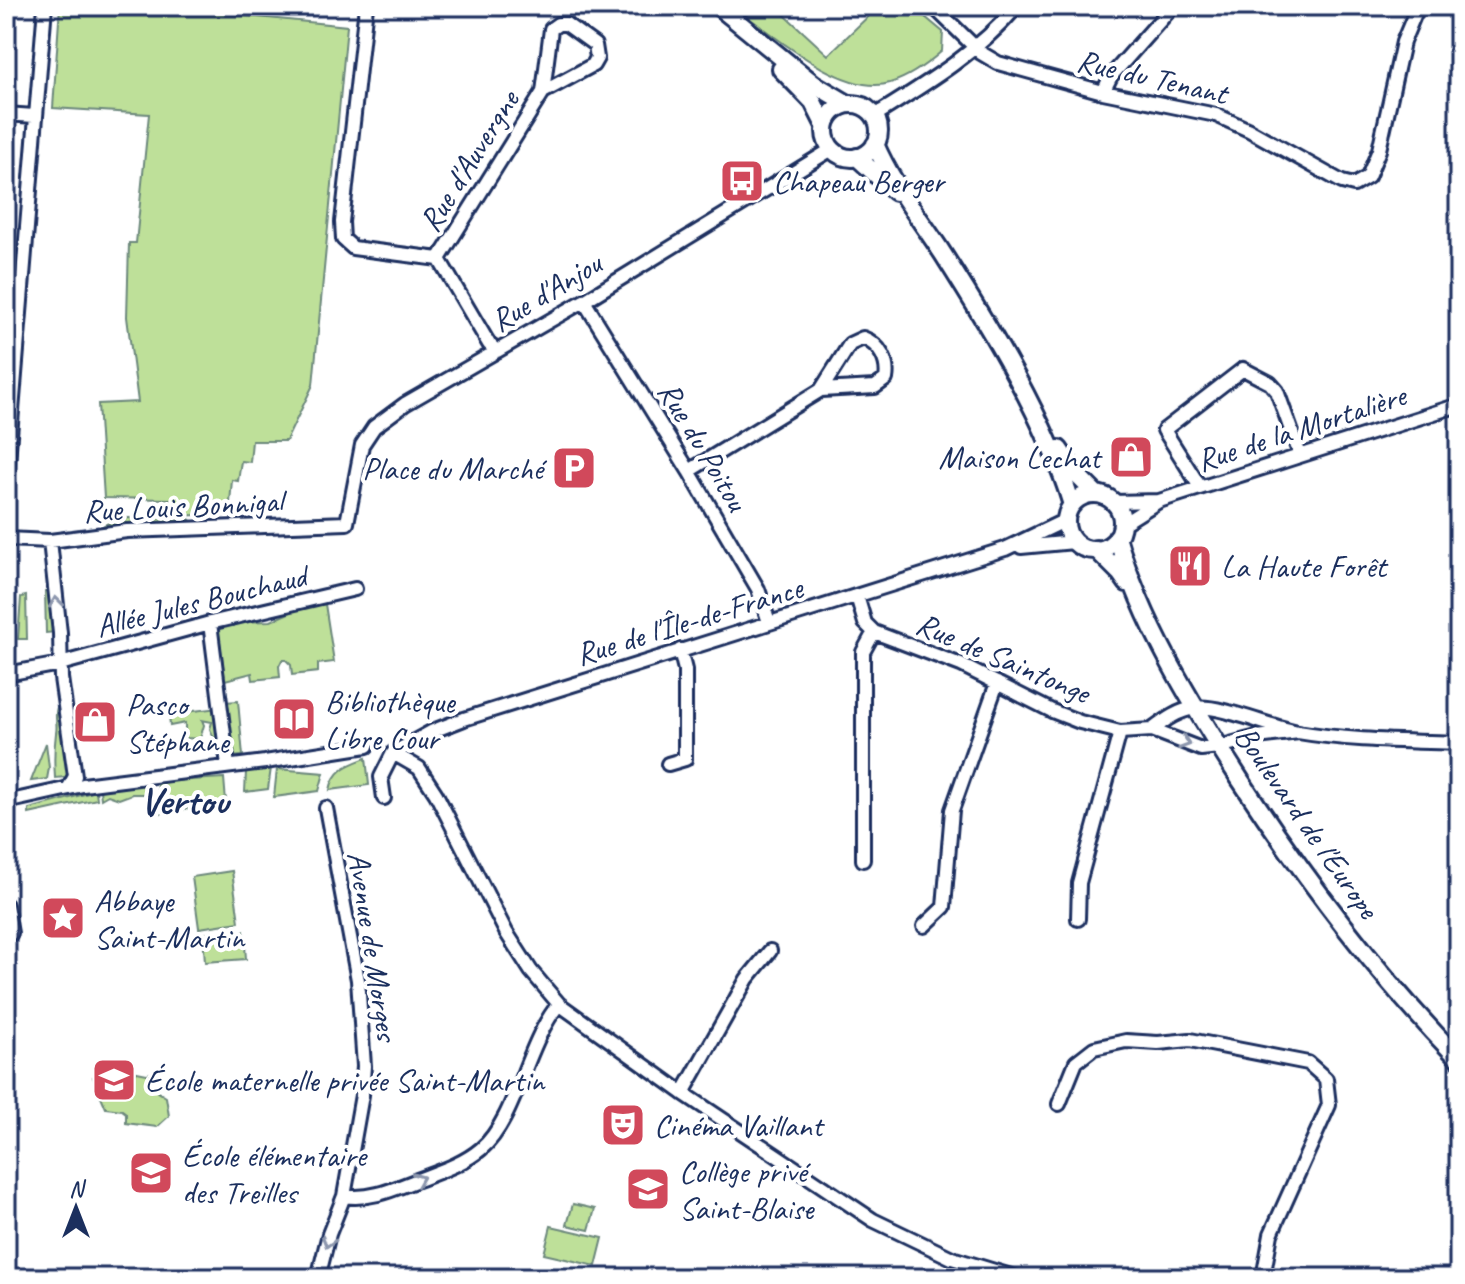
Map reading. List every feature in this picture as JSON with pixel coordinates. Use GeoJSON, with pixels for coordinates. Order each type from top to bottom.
{"type":"FeatureCollection","features":[{"type":"Feature","properties":{"kind":"street"},"geometry":{"type":"LineString","coordinates":[[6,485],[45,6]]}},
{"type":"Feature","properties":{"kind":"street"},"geometry":{"type":"LineString","coordinates":[[366,6],[342,222],[345,242],[353,248],[439,259],[489,344],[497,351]]}},
{"type":"Feature","properties":{"kind":"street"},"geometry":{"type":"LineString","coordinates":[[718,6],[814,84],[848,104],[860,105],[874,116],[879,129],[871,150],[857,157],[841,155],[832,149],[813,102],[761,42]]}},
{"type":"Feature","properties":{"kind":"street","name":"Rue du Tenant"},"geometry":{"type":"LineString","coordinates":[[933,6],[981,53],[998,63],[1103,92],[1216,115],[1342,182],[1354,185],[1368,177],[1379,150],[1403,42],[1418,6]]}},
{"type":"Feature","properties":{"kind":"street"},"geometry":{"type":"LineString","coordinates":[[874,116],[977,46],[1017,6]]}},
{"type":"Feature","properties":{"kind":"street"},"geometry":{"type":"LineString","coordinates":[[1103,92],[1111,76],[1173,6]]}},
{"type":"Feature","properties":{"kind":"street","name":"Rue d'Auvergne"},"geometry":{"type":"LineString","coordinates":[[439,259],[543,92],[551,29],[558,24],[566,24],[595,45],[597,58],[593,65],[543,92]]}},
{"type":"Feature","properties":{"kind":"street"},"geometry":{"type":"LineString","coordinates":[[825,126],[831,114],[848,104]]}},
{"type":"Feature","properties":{"kind":"street"},"geometry":{"type":"LineString","coordinates":[[6,114],[34,116]]}},
{"type":"Feature","properties":{"kind":"street"},"geometry":{"type":"LineString","coordinates":[[875,144],[910,208],[969,294],[1049,440],[1069,512],[1069,536],[1088,549],[1111,543],[1119,531],[1120,513],[1113,502],[1096,494],[1076,474],[1058,447],[1049,440]]}},
{"type":"Feature","properties":{"kind":"street","name":"Rue d'Anjou"},"geometry":{"type":"LineString","coordinates":[[347,523],[362,445],[374,427],[405,404],[584,301],[832,149]]}},
{"type":"Feature","properties":{"kind":"street"},"geometry":{"type":"LineString","coordinates":[[857,157],[910,208]]}},
{"type":"Feature","properties":{"kind":"street","name":"Rue du Poitou"},"geometry":{"type":"LineString","coordinates":[[584,301],[758,589],[769,622]]}},
{"type":"Feature","properties":{"kind":"street"},"geometry":{"type":"LineString","coordinates":[[689,471],[821,390],[850,344],[863,338],[873,342],[888,369],[886,379],[875,387],[821,390]]}},
{"type":"Feature","properties":{"kind":"street"},"geometry":{"type":"LineString","coordinates":[[1200,487],[1164,430],[1243,369],[1270,383],[1277,391],[1300,455]]}},
{"type":"Feature","properties":{"kind":"street","name":"Rue de la Mortalière"},"geometry":{"type":"LineString","coordinates":[[1113,502],[1159,501],[1459,405]]}},
{"type":"Feature","properties":{"kind":"street"},"geometry":{"type":"LineString","coordinates":[[1069,512],[1078,498],[1096,494]]}},
{"type":"Feature","properties":{"kind":"street","name":"Rue de la Mortalière"},"geometry":{"type":"LineString","coordinates":[[1119,531],[1159,501]]}},
{"type":"Feature","properties":{"kind":"street","name":"Rue de l'Île-de-France"},"geometry":{"type":"LineString","coordinates":[[1005,549],[1069,512]]}},
{"type":"Feature","properties":{"kind":"street","name":"Rue Louis Bonnigal"},"geometry":{"type":"LineString","coordinates":[[69,787],[75,776],[60,664],[60,633],[50,541],[127,531],[347,523]]}},
{"type":"Feature","properties":{"kind":"street","name":"Boulevard de l'Europe"},"geometry":{"type":"LineString","coordinates":[[1119,531],[1138,597]]}},
{"type":"Feature","properties":{"kind":"street"},"geometry":{"type":"LineString","coordinates":[[6,539],[50,541]]}},
{"type":"Feature","properties":{"kind":"street","name":"Rue de l'Île-de-France"},"geometry":{"type":"LineString","coordinates":[[393,753],[433,731],[464,719],[769,622],[1005,549],[1074,542]]}},
{"type":"Feature","properties":{"kind":"street","name":"Boulevard de l'Europe"},"geometry":{"type":"LineString","coordinates":[[1096,549],[1138,597],[1195,708],[1292,858],[1372,963],[1459,1059]]}},
{"type":"Feature","properties":{"kind":"street","name":"Allée Jules Bouchaud"},"geometry":{"type":"LineString","coordinates":[[6,674],[60,664],[210,623],[355,589]]}},
{"type":"Feature","properties":{"kind":"street","name":"Rue de Saintonge"},"geometry":{"type":"LineString","coordinates":[[857,596],[865,623],[874,632],[961,665],[1052,711],[1120,732],[1152,730],[1201,749],[1219,747]]}},
{"type":"Feature","properties":{"kind":"street"},"geometry":{"type":"LineString","coordinates":[[210,623],[228,766]]}},
{"type":"Feature","properties":{"kind":"street"},"geometry":{"type":"LineString","coordinates":[[863,860],[863,652],[874,632]]}},
{"type":"Feature","properties":{"kind":"street"},"geometry":{"type":"LineString","coordinates":[[668,764],[685,759],[685,670],[680,650]]}},
{"type":"Feature","properties":{"kind":"street"},"geometry":{"type":"LineString","coordinates":[[924,926],[944,907],[952,810],[997,683]]}},
{"type":"Feature","properties":{"kind":"street"},"geometry":{"type":"LineString","coordinates":[[1195,708],[1220,709],[1256,722],[1299,732],[1459,743]]}},
{"type":"Feature","properties":{"kind":"street","name":"Rue de Saintonge"},"geometry":{"type":"LineString","coordinates":[[1152,730],[1177,713],[1195,708]]}},
{"type":"Feature","properties":{"kind":"street"},"geometry":{"type":"LineString","coordinates":[[1078,919],[1079,883],[1120,732]]}},
{"type":"Feature","properties":{"kind":"street"},"geometry":{"type":"LineString","coordinates":[[1219,747],[1257,737],[1299,732]]}},
{"type":"Feature","properties":{"kind":"street"},"geometry":{"type":"LineString","coordinates":[[6,802],[69,787],[367,746]]}},
{"type":"Feature","properties":{"kind":"street"},"geometry":{"type":"LineString","coordinates":[[384,798],[381,777],[393,753],[419,768],[436,794],[506,932],[531,971],[559,1004],[683,1093],[873,1220],[952,1258],[1018,1278]]}},
{"type":"Feature","properties":{"kind":"street","name":"Avenue de Morges"},"geometry":{"type":"LineString","coordinates":[[318,1278],[329,1234],[344,1196],[362,1095],[364,1040],[358,980],[326,808]]}},
{"type":"Feature","properties":{"kind":"street"},"geometry":{"type":"LineString","coordinates":[[6,905],[11,933],[6,939]]}},
{"type":"Feature","properties":{"kind":"street"},"geometry":{"type":"LineString","coordinates":[[683,1093],[747,979],[770,951]]}},
{"type":"Feature","properties":{"kind":"street"},"geometry":{"type":"LineString","coordinates":[[344,1196],[384,1194],[460,1163],[481,1148],[496,1133],[542,1028],[559,1004]]}},
{"type":"Feature","properties":{"kind":"street"},"geometry":{"type":"LineString","coordinates":[[1059,1104],[1076,1062],[1094,1048],[1126,1041],[1158,1043],[1190,1040],[1308,1063],[1318,1070],[1326,1079],[1329,1105],[1271,1234],[1263,1278]]}},
{"type":"Feature","properties":{"kind":"green space"},"geometry":{"type":"Polygon","coordinates":[[[60,6],[148,6],[347,26],[313,385],[286,441],[252,441],[250,462],[241,461],[238,481],[232,480],[229,514],[170,516],[171,499],[104,498],[98,404],[138,402],[127,317],[129,243],[136,243],[149,114],[53,108],[60,6]]]}},
{"type":"Feature","properties":{"kind":"green space"},"geometry":{"type":"Polygon","coordinates":[[[733,6],[775,6],[828,55],[879,6],[912,6],[943,32],[942,51],[918,70],[890,83],[871,85],[850,81],[807,60],[733,6]]]}},
{"type":"Feature","properties":{"kind":"green space"},"geometry":{"type":"Polygon","coordinates":[[[189,519],[194,523],[144,523],[99,528],[114,520],[189,519]]]}},
{"type":"Feature","properties":{"kind":"green space"},"geometry":{"type":"Polygon","coordinates":[[[49,590],[55,632],[46,633],[45,591],[49,590]]]}},
{"type":"Feature","properties":{"kind":"green space"},"geometry":{"type":"Polygon","coordinates":[[[26,596],[27,639],[18,639],[21,597],[26,596]]]}},
{"type":"Feature","properties":{"kind":"green space"},"geometry":{"type":"Polygon","coordinates":[[[325,604],[334,662],[318,664],[318,672],[292,675],[291,665],[282,660],[280,677],[253,680],[252,673],[225,680],[218,627],[230,622],[271,621],[302,607],[325,604]]]}},
{"type":"Feature","properties":{"kind":"green space"},"geometry":{"type":"Polygon","coordinates":[[[238,701],[243,756],[231,757],[225,702],[238,701]]]}},
{"type":"Feature","properties":{"kind":"green space"},"geometry":{"type":"Polygon","coordinates":[[[57,707],[68,771],[66,777],[55,778],[54,756],[57,707]]]}},
{"type":"Feature","properties":{"kind":"green space"},"geometry":{"type":"Polygon","coordinates":[[[218,708],[222,738],[214,738],[210,729],[212,722],[202,720],[204,725],[200,739],[185,738],[185,723],[170,726],[169,714],[218,708]]]}},
{"type":"Feature","properties":{"kind":"green space"},"geometry":{"type":"Polygon","coordinates":[[[46,743],[47,779],[31,781],[46,743]]]}},
{"type":"Feature","properties":{"kind":"green space"},"geometry":{"type":"Polygon","coordinates":[[[366,758],[369,785],[330,790],[338,772],[366,758]]]}},
{"type":"Feature","properties":{"kind":"green space"},"geometry":{"type":"Polygon","coordinates":[[[271,768],[268,789],[245,792],[246,772],[271,768]]]}},
{"type":"Feature","properties":{"kind":"green space"},"geometry":{"type":"Polygon","coordinates":[[[277,769],[324,773],[319,791],[274,797],[277,769]]]}},
{"type":"Feature","properties":{"kind":"green space"},"geometry":{"type":"Polygon","coordinates":[[[224,778],[226,802],[162,813],[157,782],[224,778]]]}},
{"type":"Feature","properties":{"kind":"green space"},"geometry":{"type":"Polygon","coordinates":[[[132,783],[150,783],[152,794],[132,794],[119,799],[108,795],[101,799],[100,790],[132,783]]]}},
{"type":"Feature","properties":{"kind":"green space"},"geometry":{"type":"Polygon","coordinates":[[[96,791],[97,799],[29,814],[29,809],[96,791]]]}},
{"type":"Feature","properties":{"kind":"green space"},"geometry":{"type":"Polygon","coordinates":[[[232,871],[239,922],[199,928],[192,877],[232,871]]]}},
{"type":"Feature","properties":{"kind":"green space"},"geometry":{"type":"Polygon","coordinates":[[[244,931],[246,959],[205,962],[203,934],[244,931]]]}},
{"type":"Feature","properties":{"kind":"green space"},"geometry":{"type":"Polygon","coordinates":[[[127,1070],[147,1074],[157,1072],[158,1092],[166,1097],[169,1116],[157,1127],[126,1123],[126,1113],[122,1110],[106,1108],[93,1077],[102,1071],[115,1074],[127,1070]]]}},
{"type":"Feature","properties":{"kind":"green space"},"geometry":{"type":"Polygon","coordinates":[[[573,1204],[595,1209],[589,1230],[567,1225],[573,1204]]]}},
{"type":"Feature","properties":{"kind":"green space"},"geometry":{"type":"Polygon","coordinates":[[[551,1226],[603,1238],[596,1266],[544,1254],[551,1226]]]}},
{"type":"Feature","properties":{"kind":"place","name":"Chapeau Berger"},"geometry":{"type":"Point","coordinates":[742,181]}},
{"type":"Feature","properties":{"kind":"place","name":"Maison Lechat"},"geometry":{"type":"Point","coordinates":[1131,457]}},
{"type":"Feature","properties":{"kind":"place","name":"Place du Marché"},"geometry":{"type":"Point","coordinates":[574,468]}},
{"type":"Feature","properties":{"kind":"place","name":"La Haute Forêt"},"geometry":{"type":"Point","coordinates":[1190,566]}},
{"type":"Feature","properties":{"kind":"place","name":"Bibliothèque Libre Cour"},"geometry":{"type":"Point","coordinates":[294,719]}},
{"type":"Feature","properties":{"kind":"place","name":"Pasco Stéphane"},"geometry":{"type":"Point","coordinates":[95,722]}},
{"type":"Feature","properties":{"kind":"place","name":"Abbaye Saint-Martin"},"geometry":{"type":"Point","coordinates":[63,918]}},
{"type":"Feature","properties":{"kind":"place","name":"École maternelle privée Saint-Martin"},"geometry":{"type":"Point","coordinates":[114,1080]}},
{"type":"Feature","properties":{"kind":"place","name":"Cinéma Vaillant"},"geometry":{"type":"Point","coordinates":[623,1125]}},
{"type":"Feature","properties":{"kind":"place","name":"École élémentaire des Treilles"},"geometry":{"type":"Point","coordinates":[151,1173]}},
{"type":"Feature","properties":{"kind":"place","name":"Collège privé Saint-Blaise"},"geometry":{"type":"Point","coordinates":[648,1189]}},
{"type":"Feature","properties":{"kind":"district","name":"Vertou"},"geometry":{"type":"Point","coordinates":[184,801]}}]}
